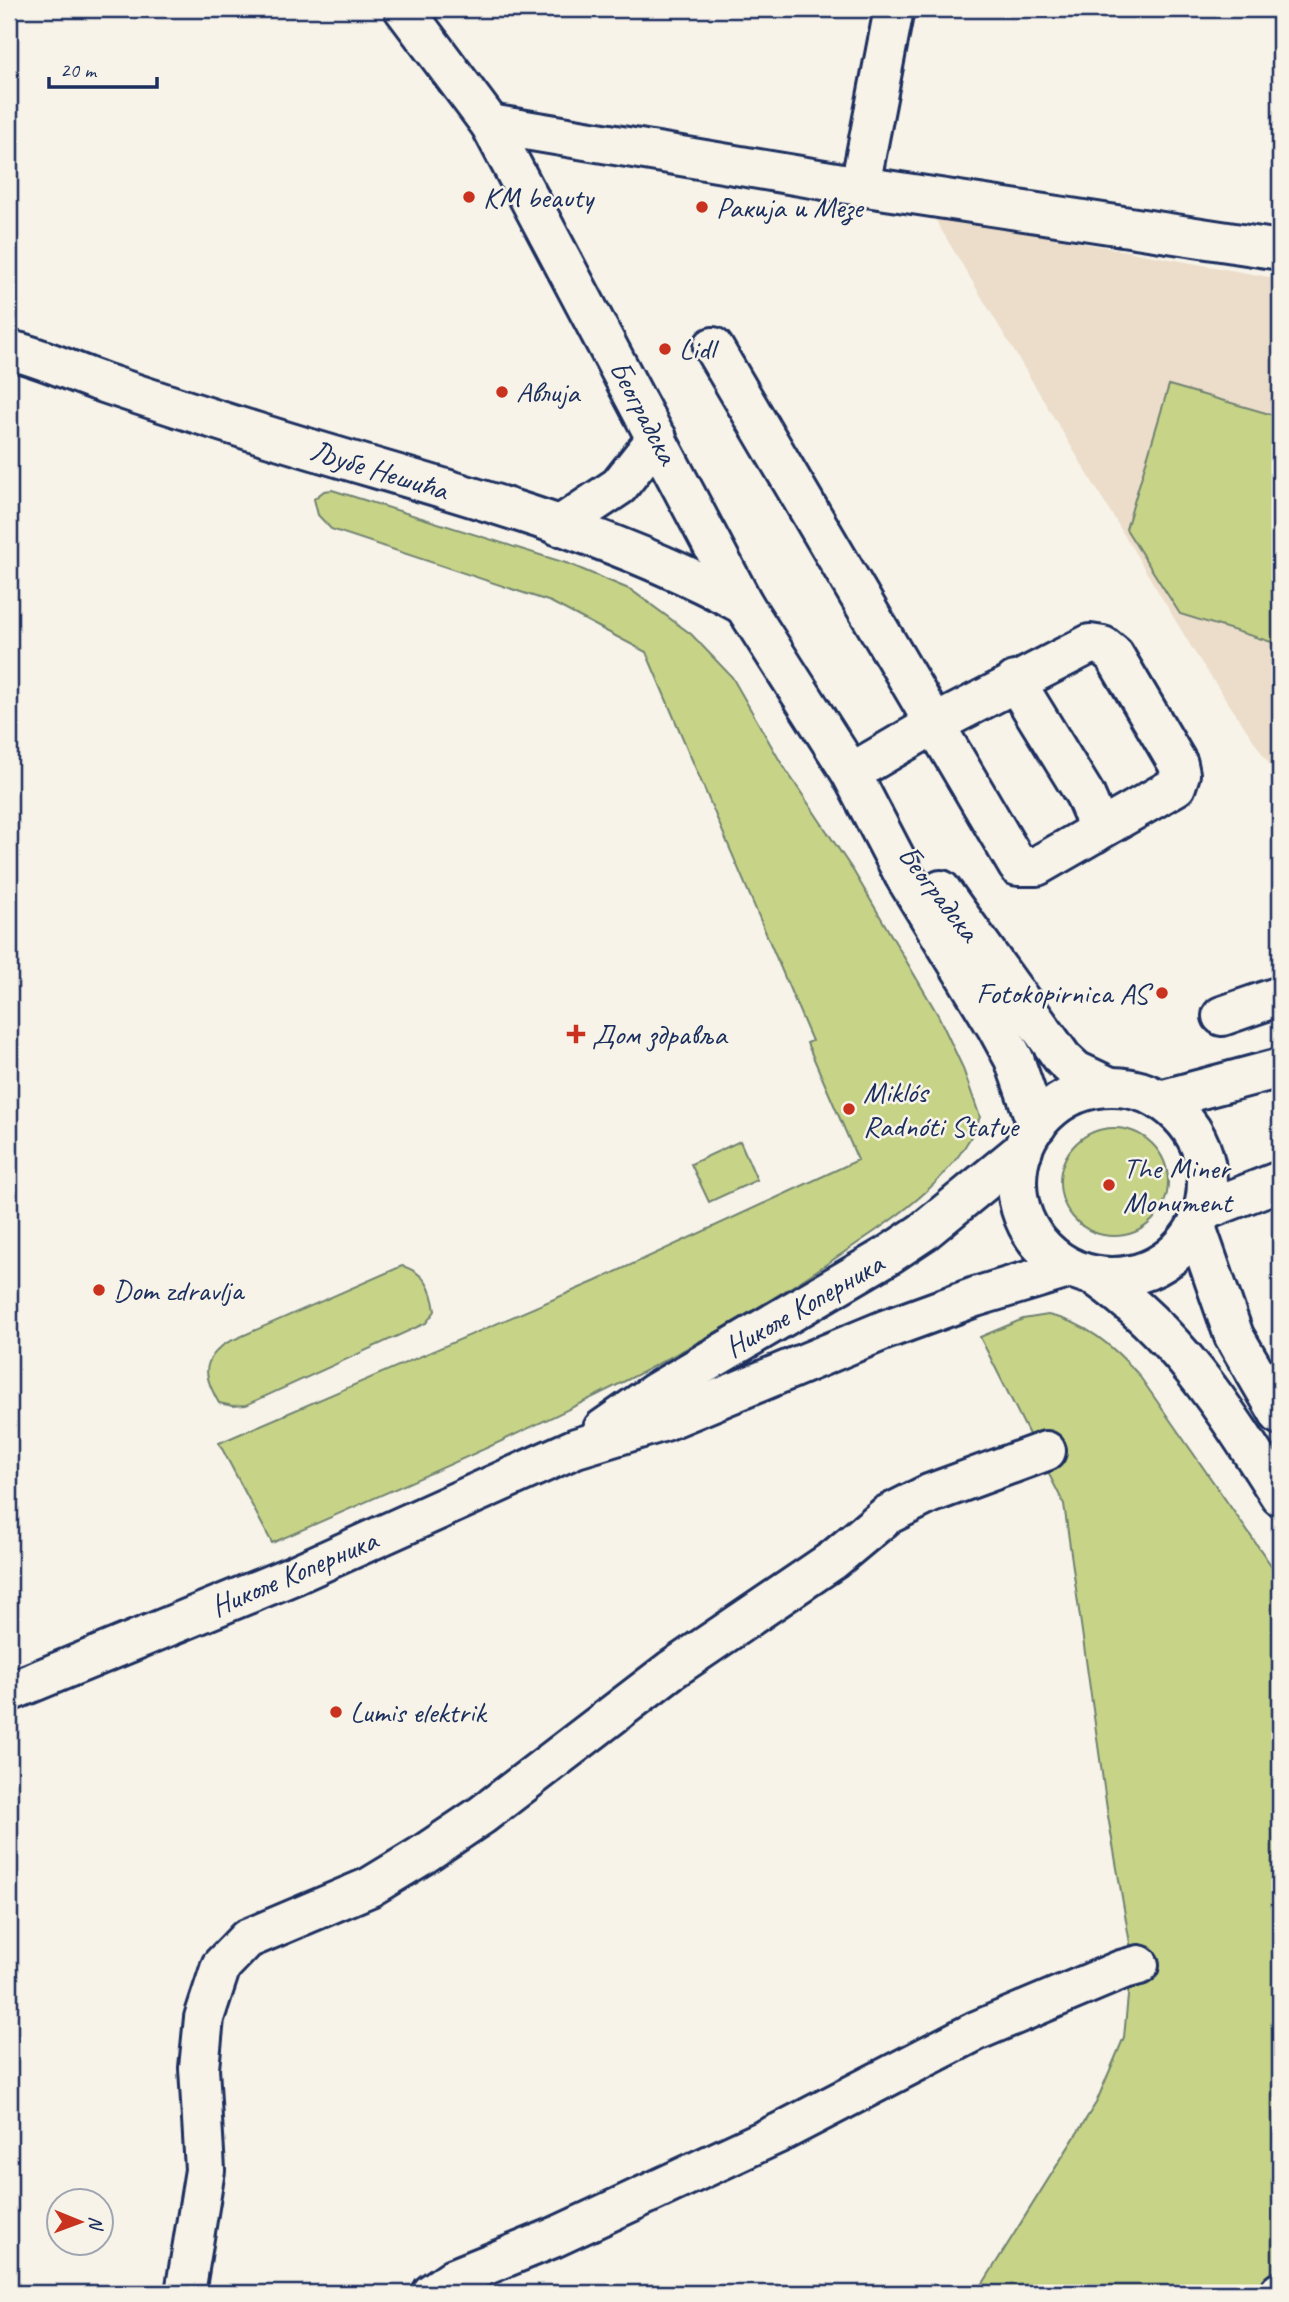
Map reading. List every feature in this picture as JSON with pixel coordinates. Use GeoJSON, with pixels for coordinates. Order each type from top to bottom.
{"type":"FeatureCollection","features":[{"type":"Feature","properties":{"kind":"street","name":"Београдска"},"geometry":{"type":"LineString","coordinates":[[404,9],[490,124],[744,605],[851,774],[878,820],[904,875],[1014,1059],[1030,1138]]}},
{"type":"Feature","properties":{"kind":"street"},"geometry":{"type":"LineString","coordinates":[[860,186],[894,9]]}},
{"type":"Feature","properties":{"kind":"street"},"geometry":{"type":"LineString","coordinates":[[490,124],[860,186],[1280,250]]}},
{"type":"Feature","properties":{"kind":"street"},"geometry":{"type":"LineString","coordinates":[[713,347],[933,725],[1018,866],[1037,866],[1176,786],[1180,774],[1178,764],[1114,655],[1103,646],[1090,644],[1075,649],[933,725],[851,774]]}},
{"type":"Feature","properties":{"kind":"street","name":"Љубе Нешића"},"geometry":{"type":"LineString","coordinates":[[9,350],[38,356],[101,382],[214,419],[559,526],[669,568],[744,605]]}},
{"type":"Feature","properties":{"kind":"street"},"geometry":{"type":"LineString","coordinates":[[559,526],[618,486],[657,438]]}},
{"type":"Feature","properties":{"kind":"street"},"geometry":{"type":"LineString","coordinates":[[1015,681],[1085,795],[1094,816],[1095,833]]}},
{"type":"Feature","properties":{"kind":"street","name":"Београдска"},"geometry":{"type":"LineString","coordinates":[[878,820],[922,863],[1063,1059],[1076,1071],[1110,1087]]}},
{"type":"Feature","properties":{"kind":"street"},"geometry":{"type":"LineString","coordinates":[[1222,1016],[1280,996]]}},
{"type":"Feature","properties":{"kind":"street"},"geometry":{"type":"LineString","coordinates":[[1160,1100],[1280,1068]]}},
{"type":"Feature","properties":{"kind":"street"},"geometry":{"type":"LineString","coordinates":[[1083,1272],[1122,1277],[1147,1271],[1181,1248],[1199,1219],[1207,1179],[1201,1148],[1185,1121],[1160,1100],[1136,1090],[1110,1087],[1069,1098],[1030,1138],[1018,1180],[1024,1217],[1046,1250],[1083,1272],[1150,1320],[1189,1360],[1280,1496]]}},
{"type":"Feature","properties":{"kind":"street","name":"Николе Коперника"},"geometry":{"type":"LineString","coordinates":[[576,1448],[656,1392],[923,1232],[1030,1138]]}},
{"type":"Feature","properties":{"kind":"street"},"geometry":{"type":"LineString","coordinates":[[1199,1219],[1280,1181]]}},
{"type":"Feature","properties":{"kind":"street"},"geometry":{"type":"LineString","coordinates":[[1199,1219],[1234,1336],[1280,1415]]}},
{"type":"Feature","properties":{"kind":"street","name":"Николе Коперника"},"geometry":{"type":"LineString","coordinates":[[9,1692],[294,1575],[576,1448],[665,1421],[887,1329],[975,1297],[1083,1272]]}},
{"type":"Feature","properties":{"kind":"street"},"geometry":{"type":"LineString","coordinates":[[185,2293],[205,2170],[199,2068],[204,2018],[221,1966],[247,1939],[370,1887],[442,1842],[482,1815],[671,1670],[833,1560],[887,1515],[929,1494],[1046,1451]]}},
{"type":"Feature","properties":{"kind":"street"},"geometry":{"type":"LineString","coordinates":[[432,2293],[454,2278],[553,2238],[779,2133],[976,2031],[1121,1970],[1139,1965]]}},
{"type":"Feature","properties":{"kind":"shaded area"},"geometry":{"type":"Polygon","coordinates":[[[933,216],[1280,279],[1280,780],[1195,653],[933,216]]]}},
{"type":"Feature","properties":{"kind":"green space"},"geometry":{"type":"Polygon","coordinates":[[[1169,385],[1280,417],[1278,644],[1180,614],[1126,529],[1169,385]]]}},
{"type":"Feature","properties":{"kind":"green space"},"geometry":{"type":"Polygon","coordinates":[[[332,490],[569,564],[631,590],[691,634],[732,677],[780,761],[854,872],[938,1015],[962,1066],[980,1117],[970,1139],[956,1159],[922,1195],[883,1226],[776,1297],[707,1337],[565,1411],[272,1543],[219,1443],[596,1281],[858,1160],[807,1043],[812,1041],[646,652],[551,602],[331,529],[318,515],[314,499],[324,491],[332,490]]]}},
{"type":"Feature","properties":{"kind":"green space"},"geometry":{"type":"Polygon","coordinates":[[[1114,1128],[1135,1132],[1152,1144],[1164,1161],[1168,1182],[1164,1203],[1152,1220],[1135,1232],[1114,1236],[1093,1232],[1076,1220],[1064,1203],[1060,1182],[1064,1161],[1076,1144],[1093,1132],[1114,1128]]]}},
{"type":"Feature","properties":{"kind":"green space"},"geometry":{"type":"Polygon","coordinates":[[[740,1141],[757,1180],[709,1202],[691,1164],[740,1141]]]}},
{"type":"Feature","properties":{"kind":"green space"},"geometry":{"type":"Polygon","coordinates":[[[402,1266],[422,1277],[432,1296],[435,1311],[426,1323],[246,1405],[219,1403],[210,1385],[207,1370],[212,1357],[226,1343],[402,1266]]]}},
{"type":"Feature","properties":{"kind":"green space"},"geometry":{"type":"Polygon","coordinates":[[[1048,1315],[1086,1329],[1119,1354],[1138,1374],[1280,1578],[1280,2274],[1238,2293],[977,2293],[1096,2103],[1124,2037],[1132,1955],[1108,1816],[1064,1504],[980,1337],[1023,1319],[1048,1315]]]}},
{"type":"Feature","properties":{"kind":"place","name":"KM beauty"},"geometry":{"type":"Point","coordinates":[469,197]}},
{"type":"Feature","properties":{"kind":"place","name":"Ракија и Мезе"},"geometry":{"type":"Point","coordinates":[702,207]}},
{"type":"Feature","properties":{"kind":"place","name":"Lidl"},"geometry":{"type":"Point","coordinates":[665,349]}},
{"type":"Feature","properties":{"kind":"place","name":"Авлија"},"geometry":{"type":"Point","coordinates":[502,392]}},
{"type":"Feature","properties":{"kind":"place","name":"Fotokopirnica AS"},"geometry":{"type":"Point","coordinates":[1162,993]}},
{"type":"Feature","properties":{"kind":"place","name":"Дом здравља"},"geometry":{"type":"Point","coordinates":[576,1034]}},
{"type":"Feature","properties":{"kind":"place","name":"Miklós Radnóti Statue"},"geometry":{"type":"Point","coordinates":[849,1109]}},
{"type":"Feature","properties":{"kind":"place","name":"The Miner Monument"},"geometry":{"type":"Point","coordinates":[1109,1185]}},
{"type":"Feature","properties":{"kind":"place","name":"Dom zdravlja"},"geometry":{"type":"Point","coordinates":[99,1290]}},
{"type":"Feature","properties":{"kind":"place","name":"Lumis elektrik"},"geometry":{"type":"Point","coordinates":[336,1712]}}]}
